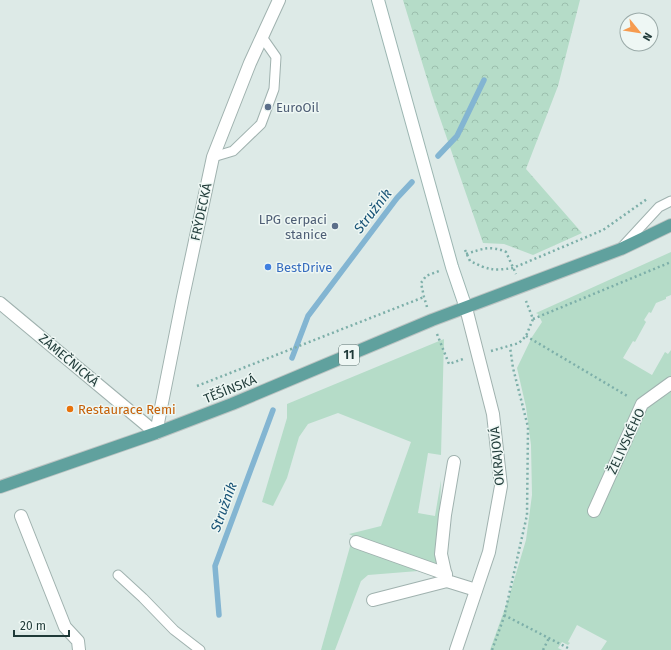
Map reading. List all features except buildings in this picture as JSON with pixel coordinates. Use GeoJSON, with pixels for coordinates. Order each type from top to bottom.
{"type":"FeatureCollection","features":[{"type":"Feature","properties":{"kind":"main road","name":"11"},"geometry":{"type":"LineString","coordinates":[[466,308],[621,248],[671,225]]}},
{"type":"Feature","properties":{"kind":"main road","name":"TĚŠÍNSKÁ"},"geometry":{"type":"LineString","coordinates":[[0,487],[156,433],[232,404],[432,320],[466,308]]}},
{"type":"Feature","properties":{"kind":"street","name":"FRÝDECKÁ"},"geometry":{"type":"LineString","coordinates":[[156,433],[182,296],[213,157],[250,63],[279,0]]}},
{"type":"Feature","properties":{"kind":"street"},"geometry":{"type":"LineString","coordinates":[[378,0],[452,267],[466,308]]}},
{"type":"Feature","properties":{"kind":"street","name":"ZÁMEČNICKÁ"},"geometry":{"type":"LineString","coordinates":[[0,303],[156,433]]}},
{"type":"Feature","properties":{"kind":"street","name":"OKRAJOVÁ"},"geometry":{"type":"LineString","coordinates":[[456,650],[489,552],[501,486],[493,414],[466,308]]}},
{"type":"Feature","properties":{"kind":"street","name":"ŽELIVSKÉHO"},"geometry":{"type":"LineString","coordinates":[[594,511],[642,404],[671,383]]}},
{"type":"Feature","properties":{"kind":"street"},"geometry":{"type":"LineString","coordinates":[[446,578],[441,554],[445,515],[454,462]]}},
{"type":"Feature","properties":{"kind":"street"},"geometry":{"type":"LineString","coordinates":[[21,516],[65,627],[78,641],[79,650]]}},
{"type":"Feature","properties":{"kind":"street"},"geometry":{"type":"LineString","coordinates":[[356,542],[476,590]]}},
{"type":"Feature","properties":{"kind":"street"},"geometry":{"type":"LineString","coordinates":[[374,600],[446,578]]}},
{"type":"Feature","properties":{"kind":"lane"},"geometry":{"type":"LineString","coordinates":[[213,157],[233,151],[261,124],[274,89],[276,57],[262,37]]}},
{"type":"Feature","properties":{"kind":"lane"},"geometry":{"type":"LineString","coordinates":[[621,248],[659,207],[671,201]]}},
{"type":"Feature","properties":{"kind":"lane"},"geometry":{"type":"LineString","coordinates":[[118,575],[174,630],[200,650]]}},
{"type":"Feature","properties":{"kind":"path"},"geometry":{"type":"LineString","coordinates":[[449,364],[478,354],[510,347],[519,343],[526,336],[533,319],[514,268],[506,252],[496,248],[485,248],[466,254],[470,261],[487,269],[499,270],[514,268],[603,230],[643,200],[650,197]]}},
{"type":"Feature","properties":{"kind":"path"},"geometry":{"type":"LineString","coordinates":[[533,319],[671,262]]}},
{"type":"Feature","properties":{"kind":"path"},"geometry":{"type":"LineString","coordinates":[[197,386],[424,297]]}},
{"type":"Feature","properties":{"kind":"path"},"geometry":{"type":"LineString","coordinates":[[526,336],[642,404]]}},
{"type":"Feature","properties":{"kind":"path"},"geometry":{"type":"LineString","coordinates":[[492,650],[504,615],[527,515],[528,427],[510,347]]}},
{"type":"Feature","properties":{"kind":"path"},"geometry":{"type":"LineString","coordinates":[[504,615],[568,648]]}},
{"type":"Feature","properties":{"kind":"path"},"geometry":{"type":"LineString","coordinates":[[543,650],[549,638]]}},
{"type":"Feature","properties":{"kind":"green space"},"geometry":{"type":"Polygon","coordinates":[[[403,0],[580,0],[558,86],[526,169],[582,233],[533,255],[504,244],[483,243],[432,95],[403,0]]]}},
{"type":"Feature","properties":{"kind":"green space"},"geometry":{"type":"Polygon","coordinates":[[[671,252],[671,295],[656,303],[651,313],[649,312],[644,320],[646,322],[635,342],[633,341],[623,358],[652,375],[665,352],[668,354],[671,350],[671,650],[601,650],[607,641],[577,625],[568,642],[570,643],[568,645],[562,642],[558,648],[562,650],[490,650],[509,597],[526,540],[532,495],[531,445],[526,407],[517,368],[532,337],[542,322],[536,313],[671,252]]]}},
{"type":"Feature","properties":{"kind":"green space"},"geometry":{"type":"Polygon","coordinates":[[[444,339],[441,455],[428,453],[418,513],[435,516],[441,480],[438,578],[418,571],[368,575],[361,581],[335,650],[321,650],[353,536],[349,534],[381,526],[411,442],[338,413],[308,424],[299,437],[287,478],[273,506],[262,502],[287,418],[287,404],[444,339]]]}},
{"type":"Feature","properties":{"kind":"waterway","name":"Stružník"},"geometry":{"type":"LineString","coordinates":[[438,156],[457,136],[484,80]]}},
{"type":"Feature","properties":{"kind":"waterway","name":"Stružník"},"geometry":{"type":"LineString","coordinates":[[292,358],[308,316],[397,198],[412,182]]}},
{"type":"Feature","properties":{"kind":"waterway","name":"Stružník"},"geometry":{"type":"LineString","coordinates":[[219,615],[215,566],[273,410]]}},
{"type":"Feature","properties":{"kind":"place","name":"EuroOil"},"geometry":{"type":"Point","coordinates":[268,107]}},
{"type":"Feature","properties":{"kind":"place","name":"LPG cerpaci stanice"},"geometry":{"type":"Point","coordinates":[335,226]}},
{"type":"Feature","properties":{"kind":"place","name":"BestDrive"},"geometry":{"type":"Point","coordinates":[268,267]}},
{"type":"Feature","properties":{"kind":"place","name":"Restaurace Remi"},"geometry":{"type":"Point","coordinates":[70,409]}}]}
